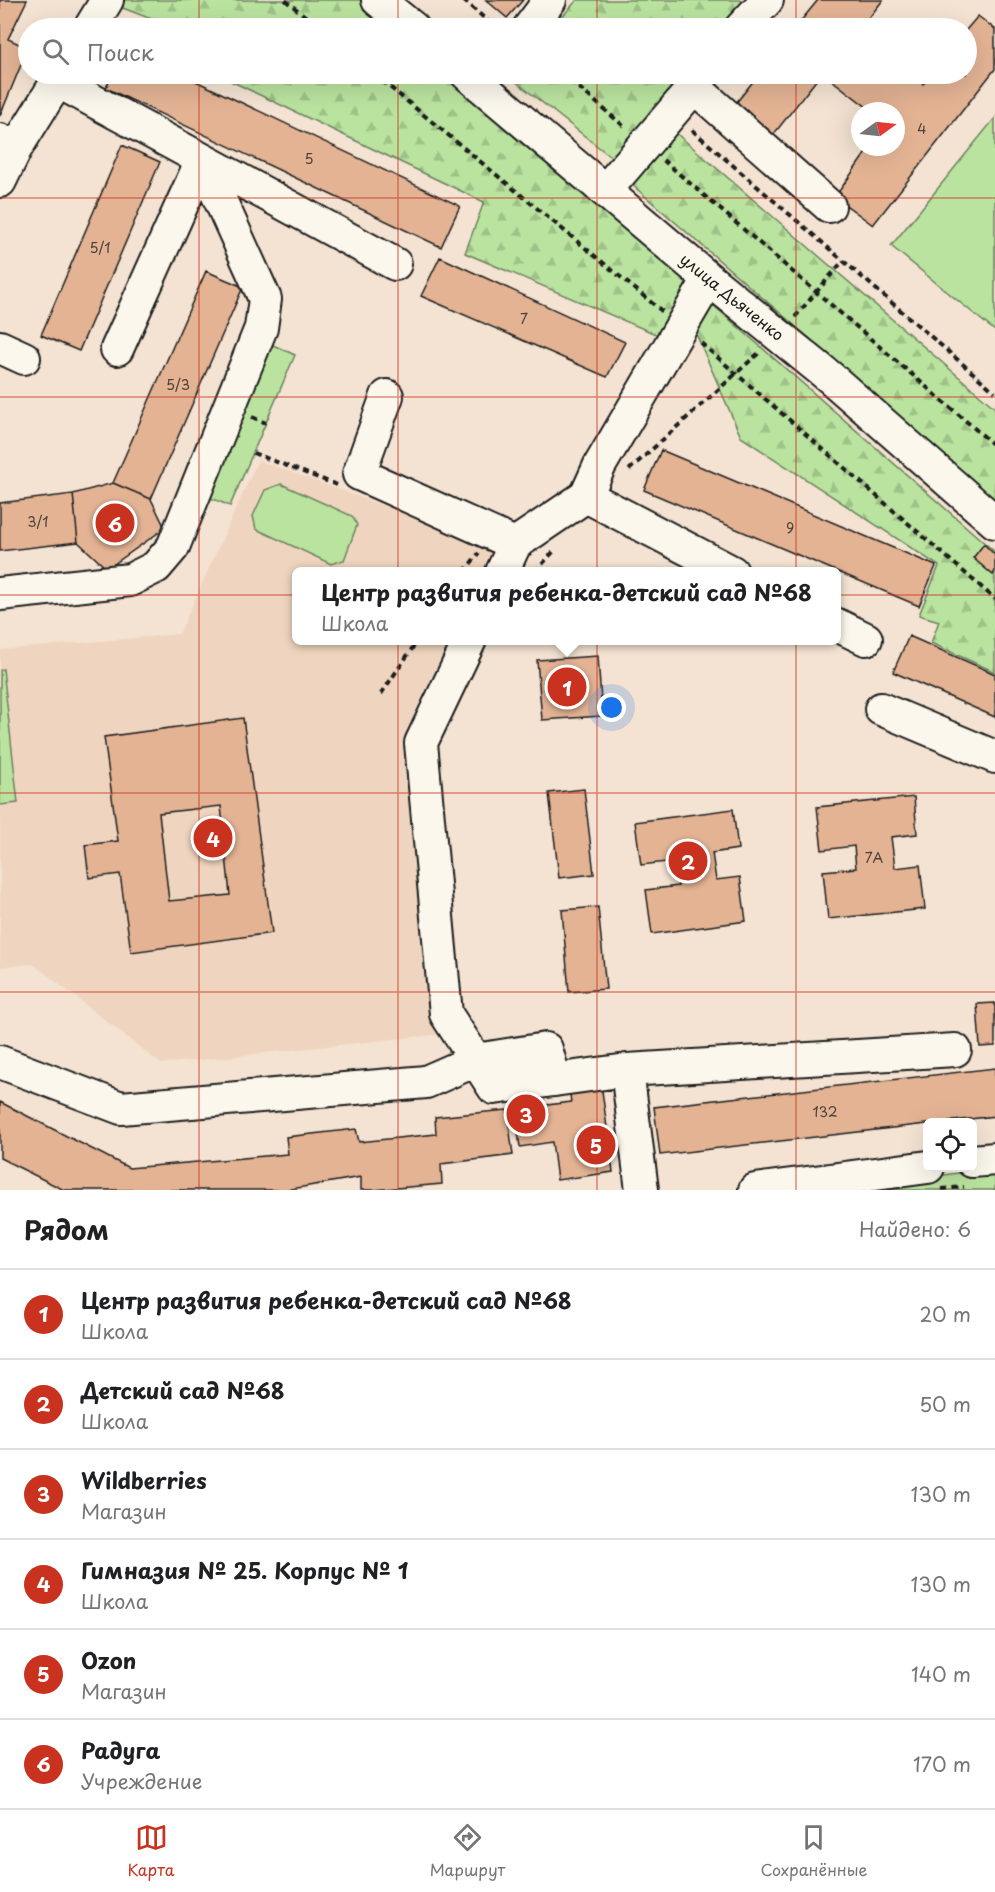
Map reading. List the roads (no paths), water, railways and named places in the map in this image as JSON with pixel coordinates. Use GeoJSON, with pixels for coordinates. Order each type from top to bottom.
{"type":"FeatureCollection","features":[{"type":"Feature","properties":{"kind":"street"},"geometry":{"type":"LineString","coordinates":[[96,18],[107,0]]}},
{"type":"Feature","properties":{"kind":"street"},"geometry":{"type":"LineString","coordinates":[[378,0],[400,18]]}},
{"type":"Feature","properties":{"kind":"street"},"geometry":{"type":"LineString","coordinates":[[536,18],[550,0]]}},
{"type":"Feature","properties":{"kind":"street"},"geometry":{"type":"LineString","coordinates":[[750,18],[767,0]]}},
{"type":"Feature","properties":{"kind":"street"},"geometry":{"type":"LineString","coordinates":[[0,181],[8,144],[54,84]]}},
{"type":"Feature","properties":{"kind":"street"},"geometry":{"type":"LineString","coordinates":[[71,84],[202,160],[395,264]]}},
{"type":"Feature","properties":{"kind":"street","name":"улица Дьяченко"},"geometry":{"type":"LineString","coordinates":[[488,84],[605,191],[831,378],[995,522]]}},
{"type":"Feature","properties":{"kind":"street"},"geometry":{"type":"LineString","coordinates":[[605,191],[696,84]]}},
{"type":"Feature","properties":{"kind":"street"},"geometry":{"type":"LineString","coordinates":[[703,84],[829,206]]}},
{"type":"Feature","properties":{"kind":"street"},"geometry":{"type":"LineString","coordinates":[[117,349],[202,160]]}},
{"type":"Feature","properties":{"kind":"street"},"geometry":{"type":"LineString","coordinates":[[0,594],[130,580],[156,567],[173,547],[261,328],[265,299],[202,160]]}},
{"type":"Feature","properties":{"kind":"street"},"geometry":{"type":"LineString","coordinates":[[504,567],[515,544],[586,496],[600,465],[709,279]]}},
{"type":"Feature","properties":{"kind":"street"},"geometry":{"type":"LineString","coordinates":[[387,396],[354,472],[515,544]]}},
{"type":"Feature","properties":{"kind":"street"},"geometry":{"type":"LineString","coordinates":[[586,496],[722,567]]}},
{"type":"Feature","properties":{"kind":"street"},"geometry":{"type":"LineString","coordinates":[[841,627],[866,639]]}},
{"type":"Feature","properties":{"kind":"street"},"geometry":{"type":"LineString","coordinates":[[468,645],[421,743],[447,1014],[476,1060]]}},
{"type":"Feature","properties":{"kind":"street"},"geometry":{"type":"LineString","coordinates":[[881,709],[995,757]]}},
{"type":"Feature","properties":{"kind":"street"},"geometry":{"type":"LineString","coordinates":[[0,1062],[121,1108],[426,1082],[476,1060],[546,1049],[555,1080],[627,1070],[956,1050]]}},
{"type":"Feature","properties":{"kind":"street"},"geometry":{"type":"LineString","coordinates":[[627,1070],[642,1190]]}},
{"type":"Feature","properties":{"kind":"street"},"geometry":{"type":"LineString","coordinates":[[977,1161],[995,1159]]}},
{"type":"Feature","properties":{"kind":"street"},"geometry":{"type":"LineString","coordinates":[[754,1190],[923,1168]]}},
{"type":"Feature","properties":{"kind":"place","name":"Радуга"},"geometry":{"type":"Point","coordinates":[115,523]}},
{"type":"Feature","properties":{"kind":"place","name":"Центр развития ребенка-детский сад №68"},"geometry":{"type":"Point","coordinates":[567,687]}},
{"type":"Feature","properties":{"kind":"place","name":"Гимназия № 25. Корпус № 1"},"geometry":{"type":"Point","coordinates":[213,838]}},
{"type":"Feature","properties":{"kind":"place","name":"Детский сад №68"},"geometry":{"type":"Point","coordinates":[688,861]}},
{"type":"Feature","properties":{"kind":"place","name":"Wildberries"},"geometry":{"type":"Point","coordinates":[526,1114]}},
{"type":"Feature","properties":{"kind":"place","name":"Ozon"},"geometry":{"type":"Point","coordinates":[596,1145]}}]}
